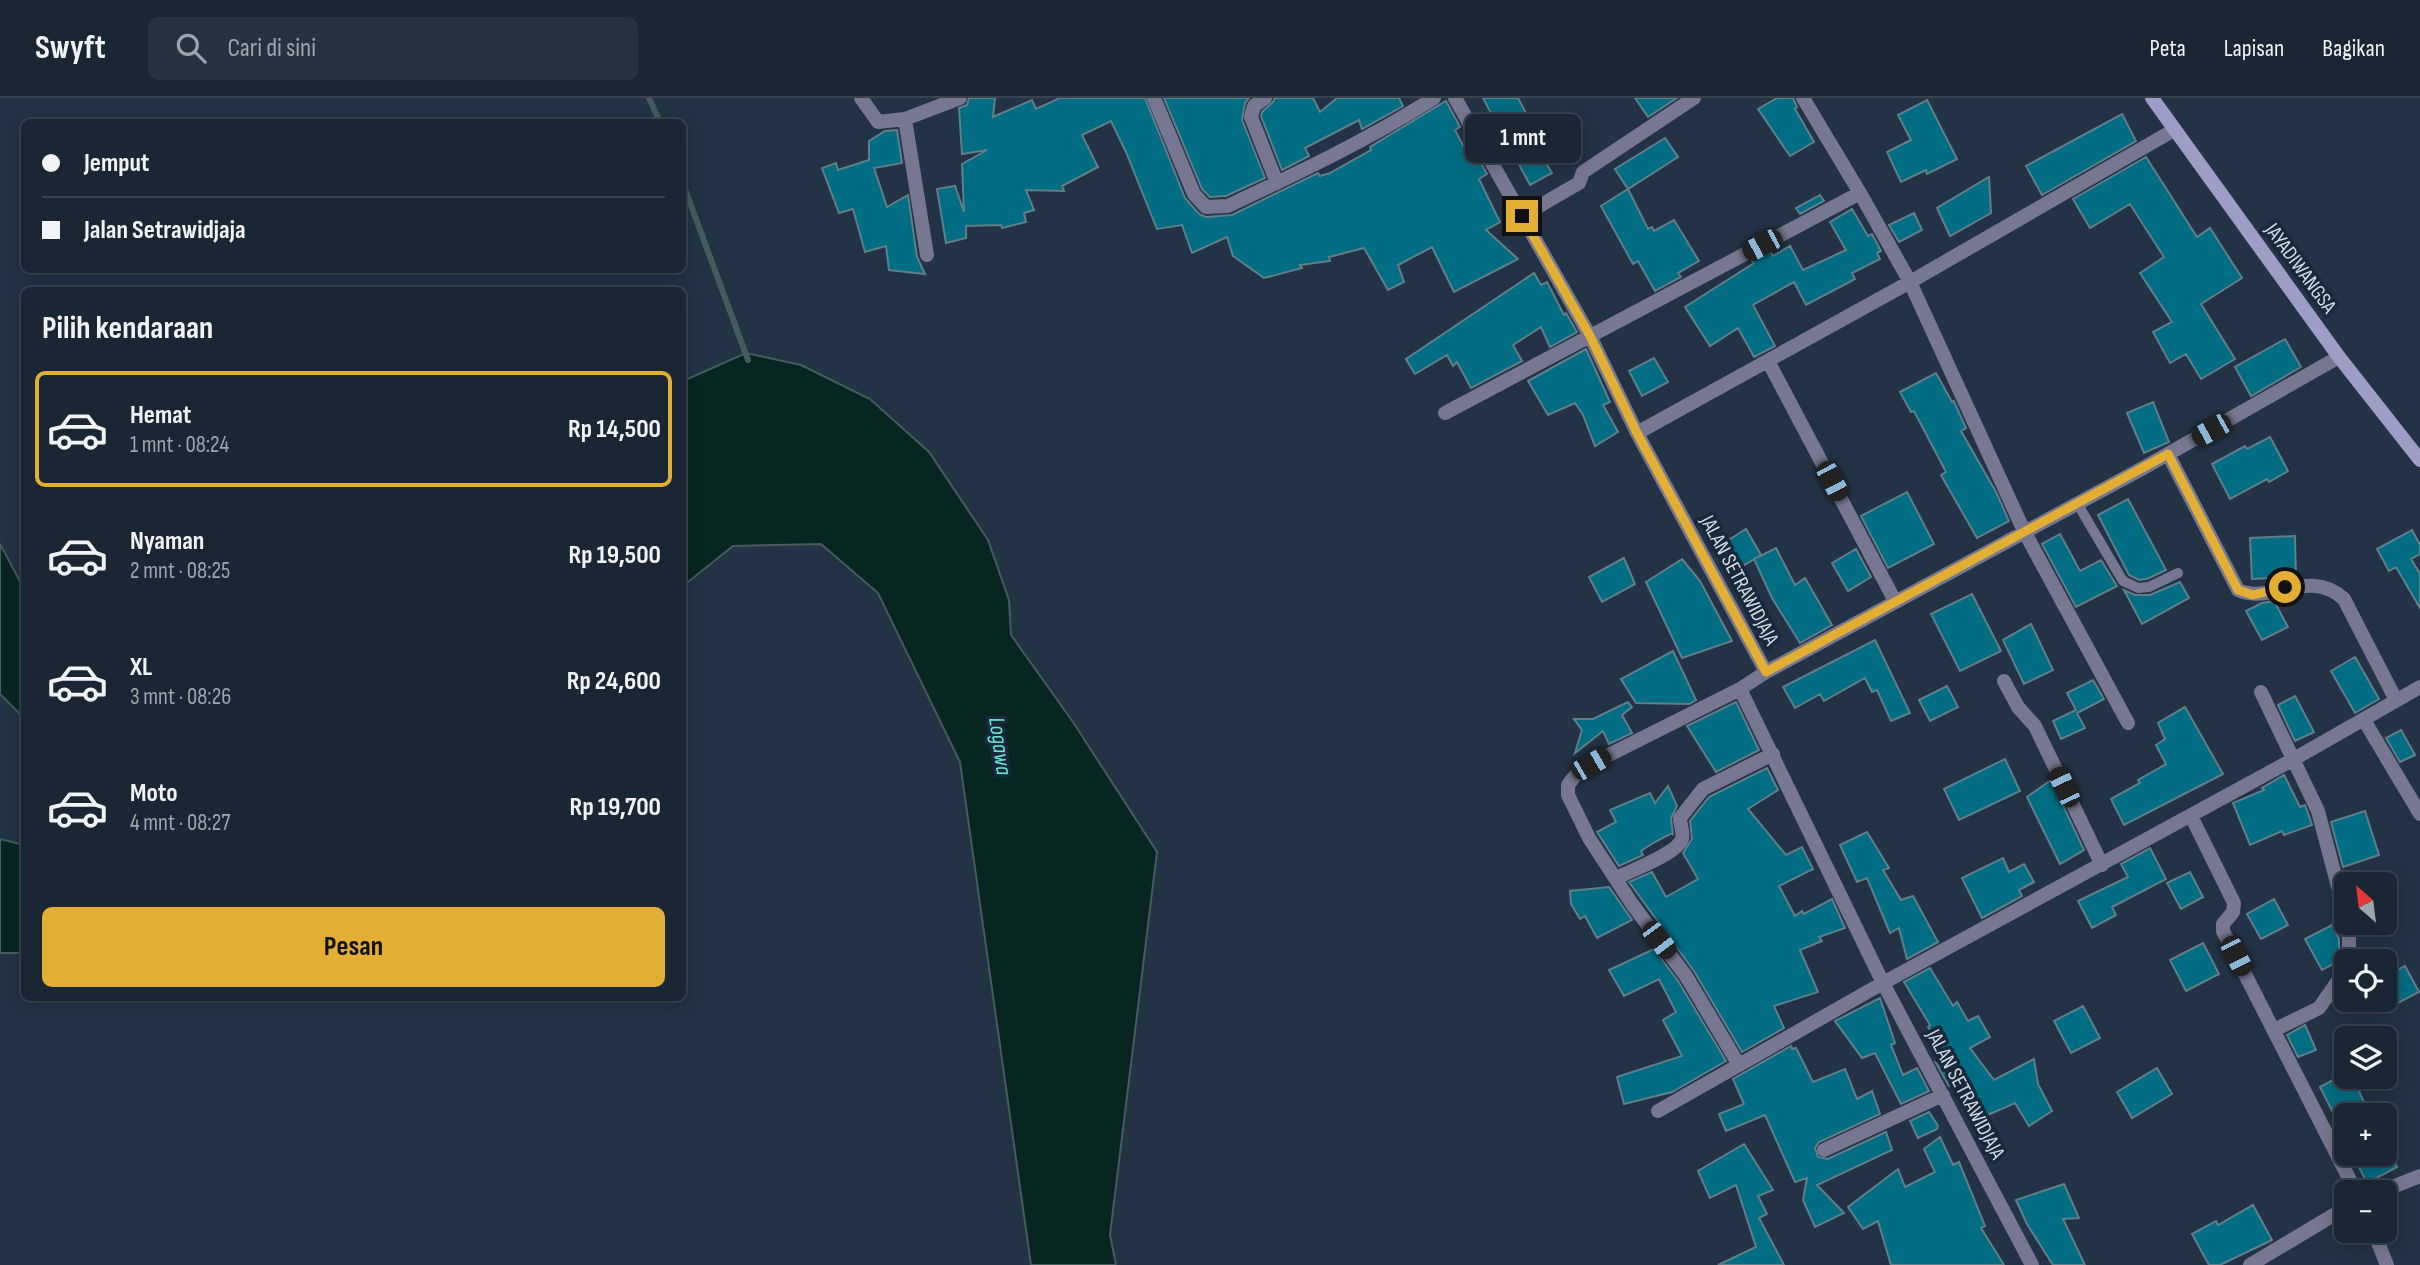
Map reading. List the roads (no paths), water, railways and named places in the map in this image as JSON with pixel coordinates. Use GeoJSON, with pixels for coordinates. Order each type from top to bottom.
{"type":"FeatureCollection","features":[{"type":"Feature","properties":{"kind":"street"},"geometry":{"type":"LineString","coordinates":[[861,98],[878,122],[905,119],[960,98]]}},
{"type":"Feature","properties":{"kind":"street"},"geometry":{"type":"LineString","coordinates":[[1154,98],[1194,194],[1206,207],[1228,206],[1277,183],[1366,139],[1434,98]]}},
{"type":"Feature","properties":{"kind":"street"},"geometry":{"type":"LineString","coordinates":[[1265,98],[1254,106],[1251,117],[1277,183]]}},
{"type":"Feature","properties":{"kind":"street","name":"JALAN SETRAWIDJAJA"},"geometry":{"type":"LineString","coordinates":[[1455,98],[1590,336],[1637,433],[1766,672],[1740,689],[1883,983],[2028,1264]]}},
{"type":"Feature","properties":{"kind":"street"},"geometry":{"type":"LineString","coordinates":[[1522,216],[1579,183],[1583,172],[1694,98]]}},
{"type":"Feature","properties":{"kind":"street"},"geometry":{"type":"LineString","coordinates":[[1803,98],[1910,282],[2024,531],[2128,723]]}},
{"type":"Feature","properties":{"kind":"street","name":"JAYADIWANGSA"},"geometry":{"type":"LineString","coordinates":[[2152,98],[2339,357],[2420,460]]}},
{"type":"Feature","properties":{"kind":"street"},"geometry":{"type":"LineString","coordinates":[[905,119],[927,255]]}},
{"type":"Feature","properties":{"kind":"street"},"geometry":{"type":"LineString","coordinates":[[1637,433],[1910,282],[2174,130]]}},
{"type":"Feature","properties":{"kind":"street"},"geometry":{"type":"LineString","coordinates":[[1445,413],[1860,193]]}},
{"type":"Feature","properties":{"kind":"street"},"geometry":{"type":"LineString","coordinates":[[1766,672],[2168,454],[2339,357]]}},
{"type":"Feature","properties":{"kind":"street"},"geometry":{"type":"LineString","coordinates":[[1768,361],[1895,601]]}},
{"type":"Feature","properties":{"kind":"street"},"geometry":{"type":"LineString","coordinates":[[2168,454],[2238,590],[2253,595],[2285,587],[2323,586],[2338,594],[2344,599],[2396,699]]}},
{"type":"Feature","properties":{"kind":"street"},"geometry":{"type":"LineString","coordinates":[[2004,681],[2018,707],[2035,726],[2102,865]]}},
{"type":"Feature","properties":{"kind":"street"},"geometry":{"type":"LineString","coordinates":[[1658,1111],[1883,983],[2191,816],[2420,687]]}},
{"type":"Feature","properties":{"kind":"street"},"geometry":{"type":"LineString","coordinates":[[1739,1065],[1686,976],[1589,838],[1568,795],[1568,785],[1574,777],[1610,753],[1740,689]]}},
{"type":"Feature","properties":{"kind":"street"},"geometry":{"type":"LineString","coordinates":[[2261,692],[2318,811],[2349,938],[2349,949]]}},
{"type":"Feature","properties":{"kind":"street"},"geometry":{"type":"LineString","coordinates":[[2364,720],[2420,814]]}},
{"type":"Feature","properties":{"kind":"street"},"geometry":{"type":"LineString","coordinates":[[1616,878],[1668,853],[1680,844],[1683,838],[1680,818],[1703,789],[1773,754]]}},
{"type":"Feature","properties":{"kind":"street"},"geometry":{"type":"LineString","coordinates":[[2191,816],[2234,903],[2233,912],[2222,926],[2223,931],[2350,1180]]}},
{"type":"Feature","properties":{"kind":"street"},"geometry":{"type":"LineString","coordinates":[[2273,1030],[2319,1008],[2334,987]]}},
{"type":"Feature","properties":{"kind":"street"},"geometry":{"type":"LineString","coordinates":[[1824,1150],[1943,1095]]}},
{"type":"Feature","properties":{"kind":"street"},"geometry":{"type":"LineString","coordinates":[[2397,1185],[2420,1176]]}},
{"type":"Feature","properties":{"kind":"street"},"geometry":{"type":"LineString","coordinates":[[2250,1265],[2334,1216]]}},
{"type":"Feature","properties":{"kind":"street"},"geometry":{"type":"LineString","coordinates":[[2378,1243],[2387,1265]]}},
{"type":"Feature","properties":{"kind":"lane"},"geometry":{"type":"LineString","coordinates":[[2077,503],[2123,581],[2138,588],[2149,587],[2178,573]]}},
{"type":"Feature","properties":{"kind":"water","name":"Logawa"},"geometry":{"type":"Polygon","coordinates":[[[746,353],[801,365],[870,399],[929,452],[988,540],[1009,600],[1011,635],[1073,722],[1157,852],[1110,1235],[1116,1265],[1031,1265],[960,762],[878,593],[821,544],[733,546],[686,584],[686,380],[746,353]]]}},
{"type":"Feature","properties":{"kind":"water"},"geometry":{"type":"Polygon","coordinates":[[[0,544],[21,583],[21,715],[0,694],[0,544]]]}},
{"type":"Feature","properties":{"kind":"water"},"geometry":{"type":"Polygon","coordinates":[[[0,839],[21,844],[21,953],[0,953],[0,839]]]}},
{"type":"Feature","properties":{"kind":"waterway"},"geometry":{"type":"LineString","coordinates":[[649,98],[659,119]]}},
{"type":"Feature","properties":{"kind":"waterway"},"geometry":{"type":"LineString","coordinates":[[686,192],[748,360]]}}]}
